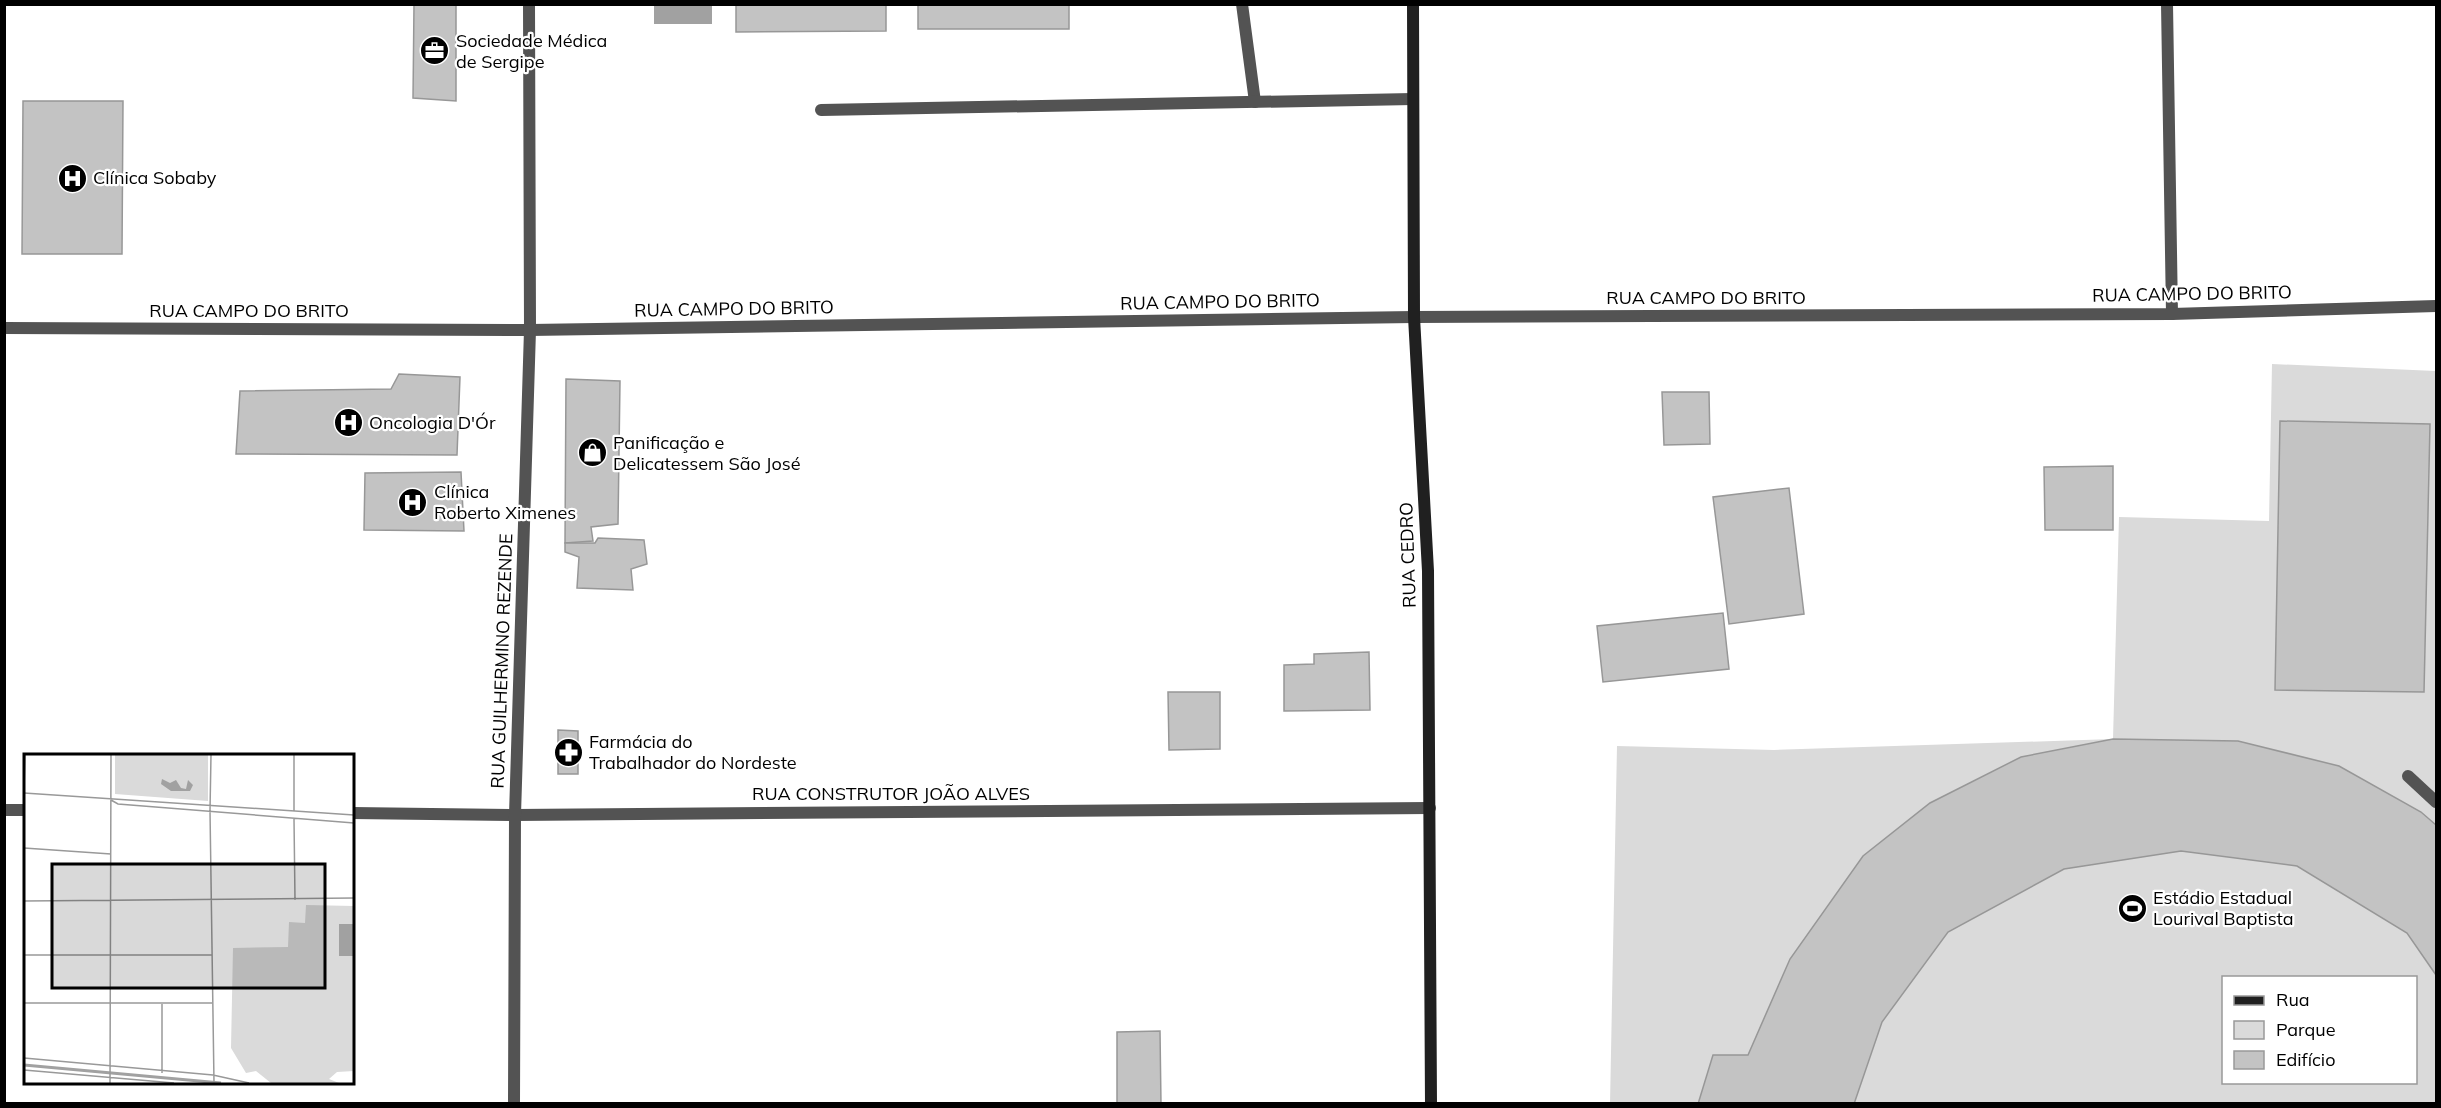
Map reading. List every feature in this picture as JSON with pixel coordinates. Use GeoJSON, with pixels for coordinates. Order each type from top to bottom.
{"type":"FeatureCollection","features":[{"type":"Feature","properties":{"kind":"street","name":"RUA GUILHERMINO REZENDE"},"geometry":{"type":"LineString","coordinates":[[514,1104],[515,815],[530,330],[529,4]]}},
{"type":"Feature","properties":{"kind":"street"},"geometry":{"type":"LineString","coordinates":[[1242,4],[1255,102]]}},
{"type":"Feature","properties":{"kind":"street","name":"RUA CEDRO"},"geometry":{"type":"LineString","coordinates":[[1413,4],[1414,317],[1428,571],[1431,1104]]}},
{"type":"Feature","properties":{"kind":"street"},"geometry":{"type":"LineString","coordinates":[[2167,4],[2172,314]]}},
{"type":"Feature","properties":{"kind":"street"},"geometry":{"type":"LineString","coordinates":[[821,110],[1413,99]]}},
{"type":"Feature","properties":{"kind":"street","name":"RUA CAMPO DO BRITO"},"geometry":{"type":"LineString","coordinates":[[4,328],[530,330],[1414,317],[2172,314],[2436,306]]}},
{"type":"Feature","properties":{"kind":"street"},"geometry":{"type":"LineString","coordinates":[[2408,776],[2436,802]]}},
{"type":"Feature","properties":{"kind":"street","name":"RUA CONSTRUTOR JOÃO ALVES"},"geometry":{"type":"LineString","coordinates":[[354,813],[515,815],[1430,808]]}},
{"type":"Feature","properties":{"kind":"street"},"geometry":{"type":"LineString","coordinates":[[4,810],[24,810]]}},
{"type":"Feature","properties":{"kind":"green space"},"geometry":{"type":"Polygon","coordinates":[[[2272,364],[2436,371],[2436,1103],[1610,1104],[1617,746],[1774,750],[2113,739],[2119,517],[2269,521],[2272,364]]]}},
{"type":"Feature","properties":{"kind":"shaded area"},"geometry":{"type":"Polygon","coordinates":[[[654,5],[712,5],[712,24],[654,24],[654,5]]]}},
{"type":"Feature","properties":{"kind":"building","name":"Sociedade Médica de Sergipe"},"geometry":{"type":"Polygon","coordinates":[[[414,4],[456,4],[456,101],[413,98],[414,4]]]}},
{"type":"Feature","properties":{"kind":"building"},"geometry":{"type":"Polygon","coordinates":[[[736,4],[886,4],[886,31],[736,32],[736,4]]]}},
{"type":"Feature","properties":{"kind":"building"},"geometry":{"type":"Polygon","coordinates":[[[918,4],[1069,4],[1069,29],[918,29],[918,4]]]}},
{"type":"Feature","properties":{"kind":"building","name":"Clínica Sobaby"},"geometry":{"type":"Polygon","coordinates":[[[23,101],[123,101],[122,254],[22,254],[23,101]]]}},
{"type":"Feature","properties":{"kind":"building","name":"Oncologia D'Ór"},"geometry":{"type":"Polygon","coordinates":[[[399,374],[460,377],[457,455],[236,454],[240,391],[391,389],[399,374]]]}},
{"type":"Feature","properties":{"kind":"building","name":"Panificação e Delicatessem São José"},"geometry":{"type":"Polygon","coordinates":[[[566,379],[620,381],[618,524],[591,527],[593,541],[565,543],[566,379]]]}},
{"type":"Feature","properties":{"kind":"building"},"geometry":{"type":"Polygon","coordinates":[[[1662,392],[1709,392],[1710,444],[1664,445],[1662,392]]]}},
{"type":"Feature","properties":{"kind":"building"},"geometry":{"type":"Polygon","coordinates":[[[2280,421],[2430,424],[2424,692],[2275,690],[2280,421]]]}},
{"type":"Feature","properties":{"kind":"building"},"geometry":{"type":"Polygon","coordinates":[[[2113,466],[2113,530],[2045,530],[2044,467],[2113,466]]]}},
{"type":"Feature","properties":{"kind":"building","name":"Clínica Roberto Ximenes"},"geometry":{"type":"Polygon","coordinates":[[[461,472],[464,531],[364,530],[365,473],[461,472]]]}},
{"type":"Feature","properties":{"kind":"building"},"geometry":{"type":"Polygon","coordinates":[[[1789,488],[1804,614],[1729,624],[1713,497],[1789,488]]]}},
{"type":"Feature","properties":{"kind":"building"},"geometry":{"type":"Polygon","coordinates":[[[598,538],[644,540],[647,564],[631,569],[633,590],[577,588],[579,557],[565,552],[565,543],[595,543],[598,538]]]}},
{"type":"Feature","properties":{"kind":"building"},"geometry":{"type":"Polygon","coordinates":[[[1723,613],[1729,669],[1603,682],[1597,626],[1723,613]]]}},
{"type":"Feature","properties":{"kind":"building"},"geometry":{"type":"Polygon","coordinates":[[[1369,652],[1370,710],[1284,711],[1284,665],[1314,664],[1314,654],[1369,652]]]}},
{"type":"Feature","properties":{"kind":"building"},"geometry":{"type":"Polygon","coordinates":[[[1168,692],[1220,692],[1220,749],[1169,750],[1168,692]]]}},
{"type":"Feature","properties":{"kind":"building","name":"Farmácia do Trabalhador do Nordeste"},"geometry":{"type":"Polygon","coordinates":[[[558,730],[578,731],[578,774],[558,774],[558,730]]]}},
{"type":"Feature","properties":{"kind":"building"},"geometry":{"type":"Polygon","coordinates":[[[2113,739],[2238,741],[2339,766],[2421,812],[2436,825],[2436,975],[2407,933],[2297,866],[2181,851],[2064,869],[1948,932],[1882,1022],[1854,1104],[1698,1104],[1713,1055],[1748,1055],[1790,959],[1863,856],[1930,803],[2021,757],[2113,739]]]}},
{"type":"Feature","properties":{"kind":"building"},"geometry":{"type":"Polygon","coordinates":[[[1160,1031],[1161,1104],[1117,1104],[1117,1032],[1160,1031]]]}},
{"type":"Feature","properties":{"kind":"place","name":"Sociedade Médica de Sergipe"},"geometry":{"type":"Point","coordinates":[435,51]}},
{"type":"Feature","properties":{"kind":"place","name":"Clínica Sobaby"},"geometry":{"type":"Point","coordinates":[72,178]}},
{"type":"Feature","properties":{"kind":"place","name":"Oncologia D'Ór"},"geometry":{"type":"Point","coordinates":[348,423]}},
{"type":"Feature","properties":{"kind":"place","name":"Panificação e Delicatessem São José"},"geometry":{"type":"Point","coordinates":[592,453]}},
{"type":"Feature","properties":{"kind":"place","name":"Clínica Roberto Ximenes"},"geometry":{"type":"Point","coordinates":[413,502]}},
{"type":"Feature","properties":{"kind":"place","name":"Farmácia do Trabalhador do Nordeste"},"geometry":{"type":"Point","coordinates":[568,752]}},
{"type":"Feature","properties":{"kind":"place","name":"Estádio Estadual Lourival Baptista"},"geometry":{"type":"Point","coordinates":[2132,908]}}]}
